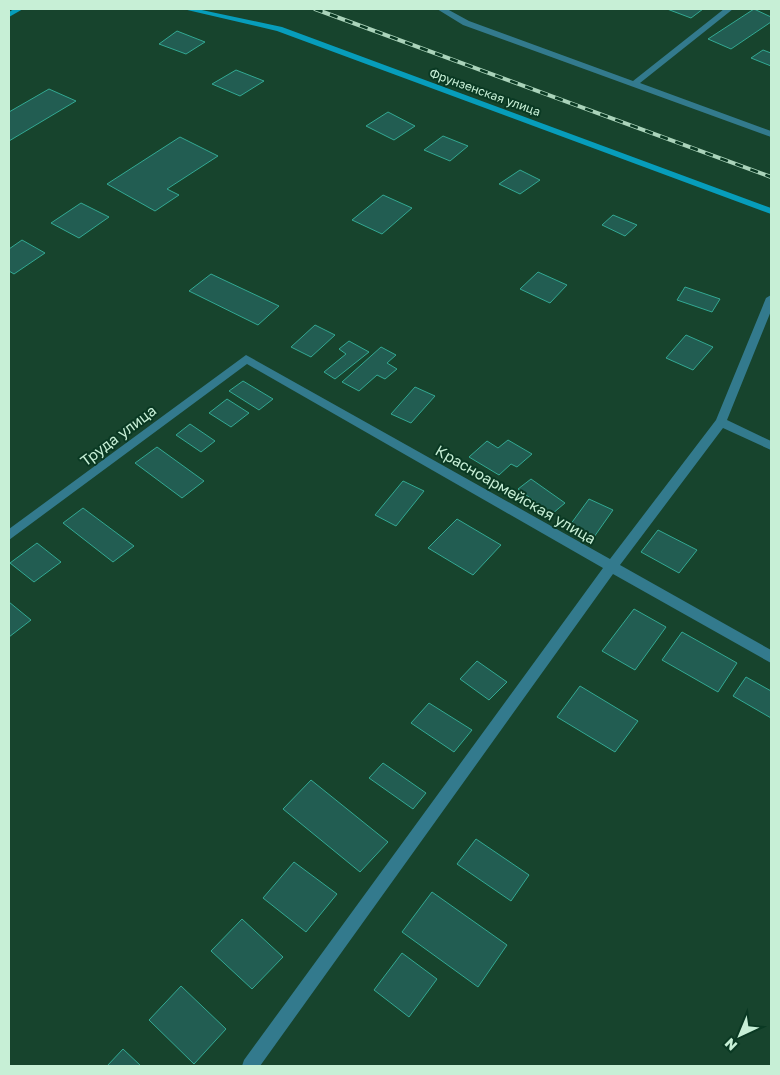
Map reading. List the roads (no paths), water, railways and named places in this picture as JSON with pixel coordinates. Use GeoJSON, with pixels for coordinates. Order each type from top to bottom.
{"type":"FeatureCollection","features":[{"type":"Feature","properties":{"kind":"street"},"geometry":{"type":"LineString","coordinates":[[9,15],[18,9]]}},
{"type":"Feature","properties":{"kind":"street","name":"Фрунзенская улица"},"geometry":{"type":"LineString","coordinates":[[187,9],[280,29],[771,211]]}},
{"type":"Feature","properties":{"kind":"street"},"geometry":{"type":"LineString","coordinates":[[441,9],[466,23],[771,134]]}},
{"type":"Feature","properties":{"kind":"street"},"geometry":{"type":"LineString","coordinates":[[634,84],[729,9]]}},
{"type":"Feature","properties":{"kind":"street"},"geometry":{"type":"LineString","coordinates":[[250,1066],[612,567],[722,422],[771,298]]}},
{"type":"Feature","properties":{"kind":"street","name":"Труда улица"},"geometry":{"type":"LineString","coordinates":[[9,535],[246,359]]}},
{"type":"Feature","properties":{"kind":"street","name":"Красноармейская улица"},"geometry":{"type":"LineString","coordinates":[[246,359],[771,657]]}},
{"type":"Feature","properties":{"kind":"street"},"geometry":{"type":"LineString","coordinates":[[722,422],[771,446]]}},
{"type":"Feature","properties":{"kind":"railway"},"geometry":{"type":"LineString","coordinates":[[315,9],[771,177]]}}]}
